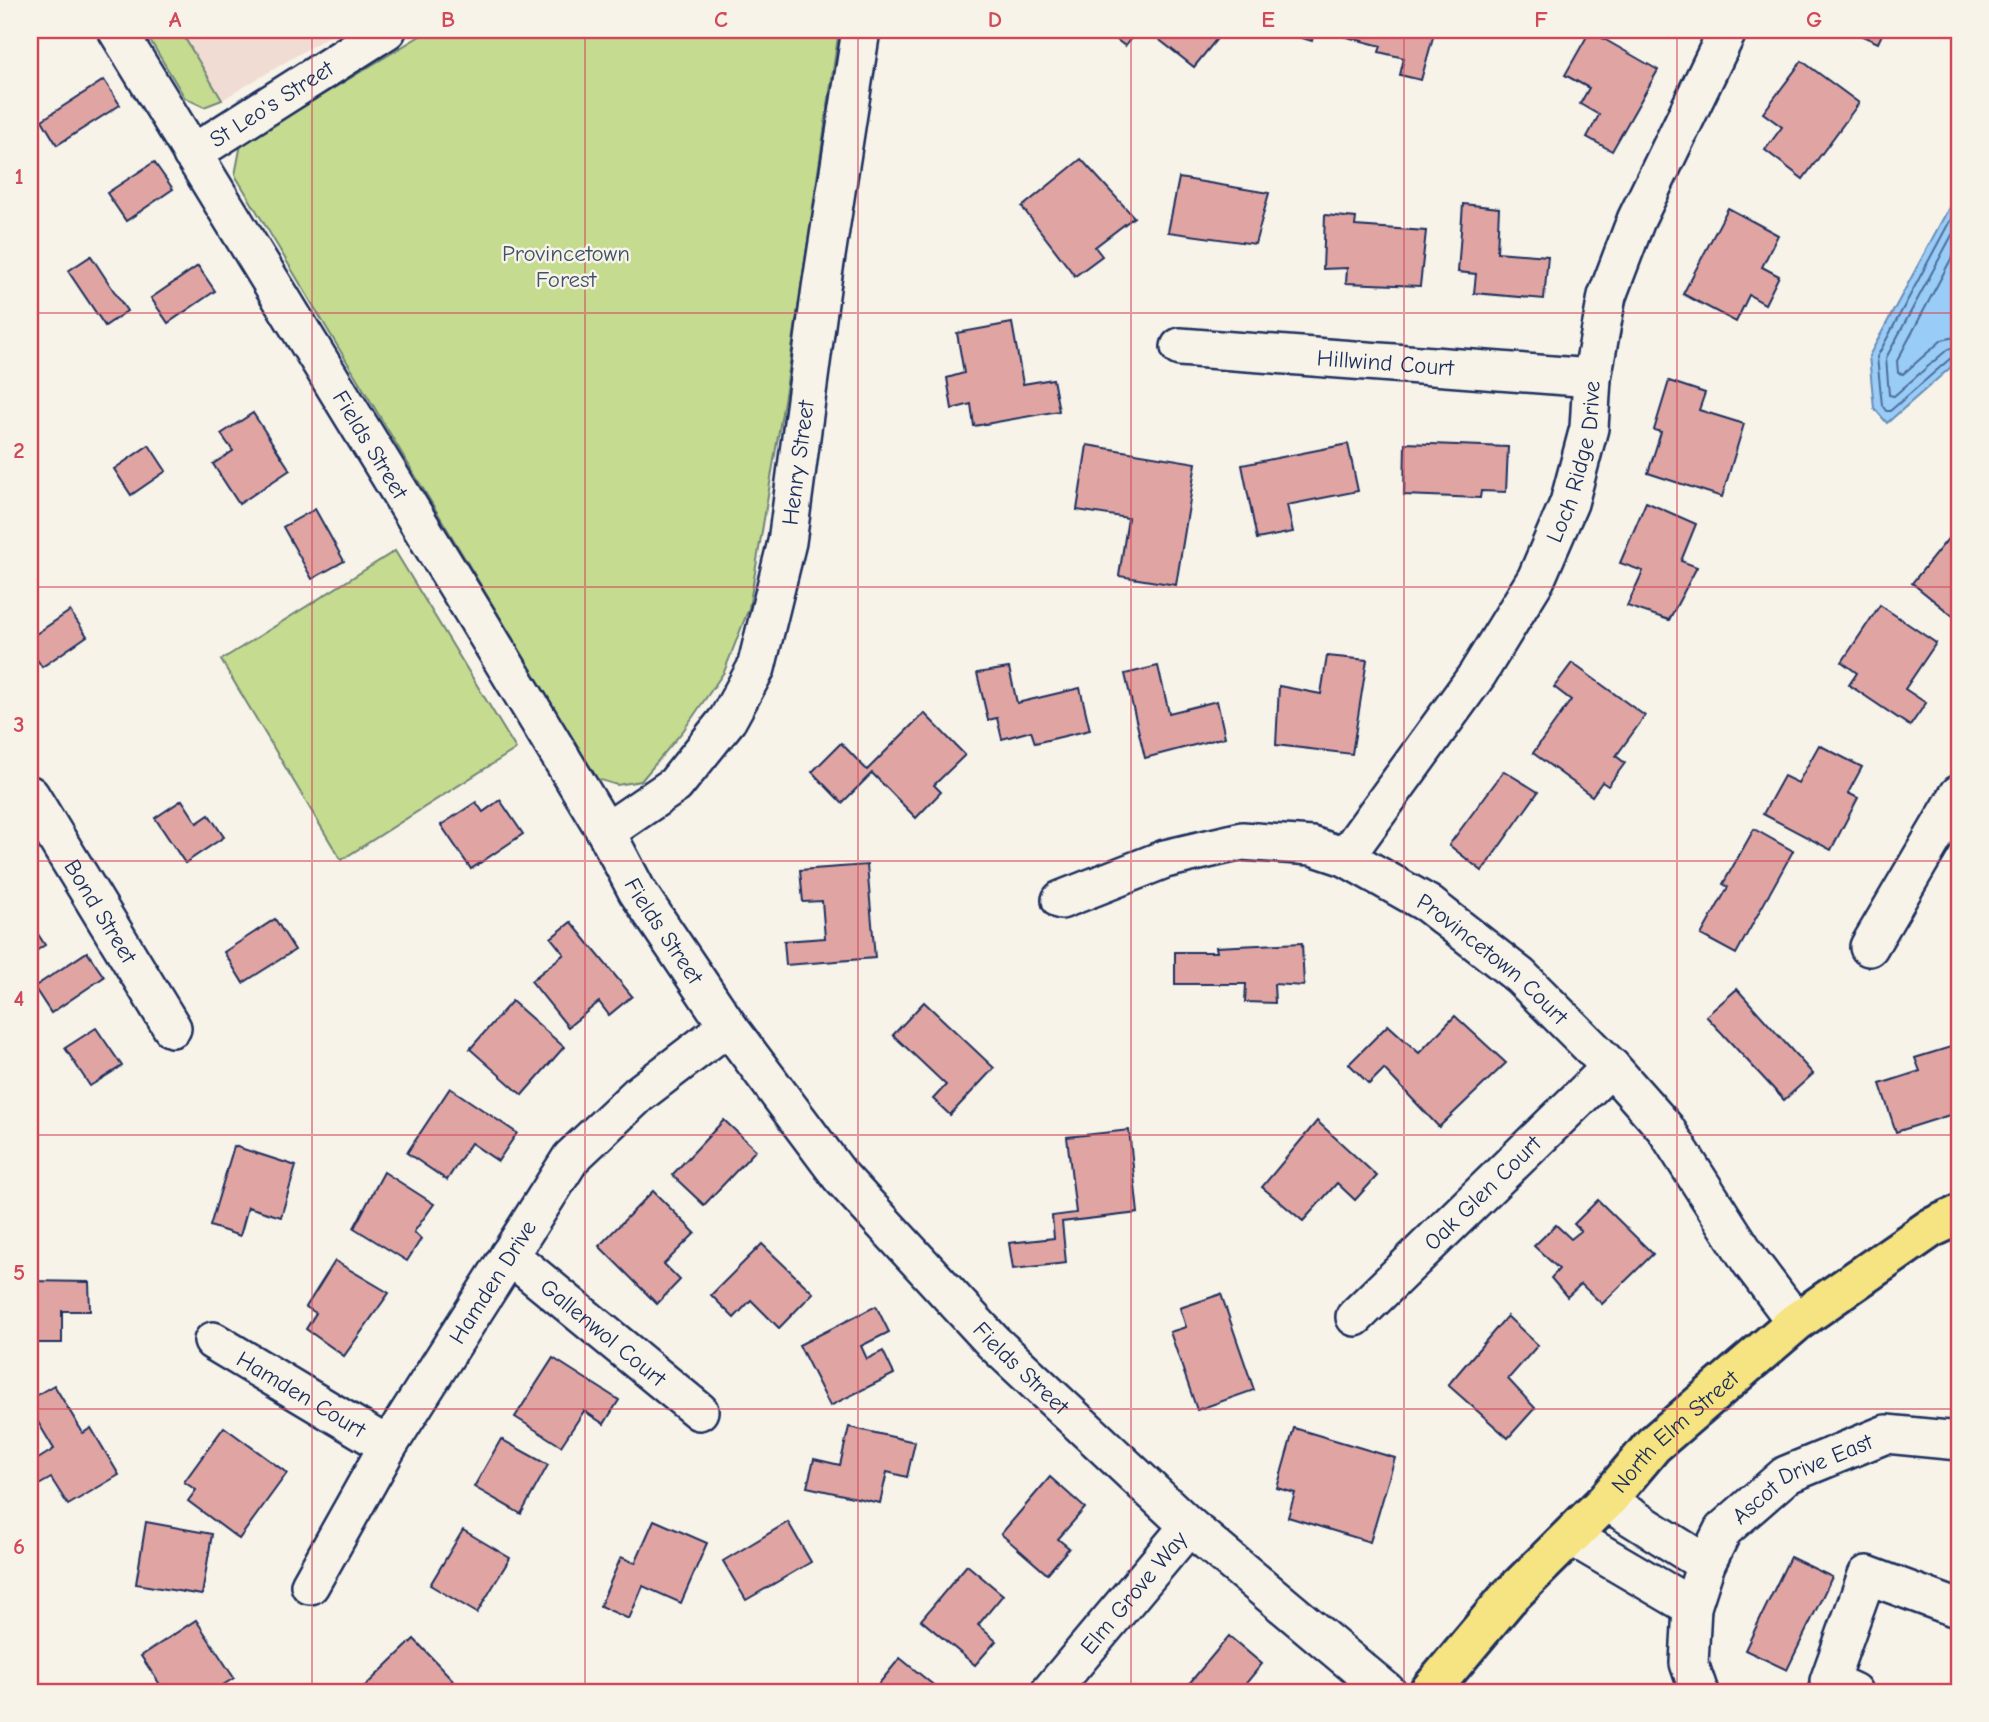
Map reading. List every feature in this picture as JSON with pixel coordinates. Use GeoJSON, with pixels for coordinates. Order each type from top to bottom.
{"type":"FeatureCollection","features":[{"type":"Feature","properties":{"kind":"main road","name":"North Elm Street"},"geometry":{"type":"LineString","coordinates":[[1429,1692],[1507,1599],[1606,1501],[1653,1445],[1796,1322],[1931,1228],[1959,1215]]}},
{"type":"Feature","properties":{"kind":"street","name":"Fields Street"},"geometry":{"type":"LineString","coordinates":[[117,30],[475,615],[606,832],[638,891],[728,1026],[839,1176],[993,1342],[1189,1526],[1387,1692]]}},
{"type":"Feature","properties":{"kind":"street","name":"St Leo's Street"},"geometry":{"type":"LineString","coordinates":[[192,154],[387,30]]}},
{"type":"Feature","properties":{"kind":"street","name":"Henry Street"},"geometry":{"type":"LineString","coordinates":[[606,832],[675,785],[728,719],[756,668],[787,542],[821,288],[861,30]]}},
{"type":"Feature","properties":{"kind":"street","name":"Loch Ridge Drive"},"geometry":{"type":"LineString","coordinates":[[1345,857],[1477,675],[1536,579],[1569,503],[1589,428],[1592,378],[1607,296],[1636,220],[1728,30]]}},
{"type":"Feature","properties":{"kind":"street","name":"Hillwind Court"},"geometry":{"type":"LineString","coordinates":[[1180,347],[1592,378]]}},
{"type":"Feature","properties":{"kind":"street"},"geometry":{"type":"LineString","coordinates":[[1868,947],[1959,794]]}},
{"type":"Feature","properties":{"kind":"street","name":"Bond Street"},"geometry":{"type":"LineString","coordinates":[[30,795],[172,1028]]}},
{"type":"Feature","properties":{"kind":"street","name":"Provincetown Court"},"geometry":{"type":"LineString","coordinates":[[1061,900],[1165,859],[1242,841],[1312,846],[1345,857],[1428,904],[1520,976],[1611,1068],[1665,1128],[1750,1261],[1796,1322]]}},
{"type":"Feature","properties":{"kind":"street","name":"Hamden Drive"},"geometry":{"type":"LineString","coordinates":[[310,1585],[388,1446],[571,1158],[639,1094],[728,1026]]}},
{"type":"Feature","properties":{"kind":"street","name":"Oak Glen Court"},"geometry":{"type":"LineString","coordinates":[[1355,1317],[1611,1068]]}},
{"type":"Feature","properties":{"kind":"street","name":"Gallenwol Court"},"geometry":{"type":"LineString","coordinates":[[509,1255],[699,1411]]}},
{"type":"Feature","properties":{"kind":"street","name":"Hamden Court"},"geometry":{"type":"LineString","coordinates":[[214,1341],[388,1446]]}},
{"type":"Feature","properties":{"kind":"street","name":"Ascot Drive East"},"geometry":{"type":"LineString","coordinates":[[1699,1692],[1689,1663],[1692,1607],[1706,1564],[1723,1530],[1786,1475],[1886,1434],[1959,1441]]}},
{"type":"Feature","properties":{"kind":"street"},"geometry":{"type":"LineString","coordinates":[[1606,1501],[1706,1564]]}},
{"type":"Feature","properties":{"kind":"street","name":"Elm Grove Way"},"geometry":{"type":"LineString","coordinates":[[1050,1692],[1189,1526]]}},
{"type":"Feature","properties":{"kind":"street"},"geometry":{"type":"LineString","coordinates":[[1571,1536],[1692,1607]]}},
{"type":"Feature","properties":{"kind":"street"},"geometry":{"type":"LineString","coordinates":[[1853,1692],[1829,1681],[1867,1574],[1959,1609]]}},
{"type":"Feature","properties":{"kind":"shaded area"},"geometry":{"type":"Polygon","coordinates":[[[180,30],[339,30],[222,100],[180,30]]]}},
{"type":"Feature","properties":{"kind":"green space"},"geometry":{"type":"Polygon","coordinates":[[[144,30],[180,30],[222,100],[204,107],[185,98],[144,30]]]}},
{"type":"Feature","properties":{"kind":"green space","name":"Provincetown Forest"},"geometry":{"type":"Polygon","coordinates":[[[430,30],[839,30],[787,383],[749,608],[724,672],[683,731],[641,781],[617,785],[597,779],[235,175],[241,144],[430,30]]]}},
{"type":"Feature","properties":{"kind":"green space"},"geometry":{"type":"Polygon","coordinates":[[[395,551],[516,749],[341,860],[221,660],[395,551]]]}},
{"type":"Feature","properties":{"kind":"water"},"geometry":{"type":"Polygon","coordinates":[[[1959,189],[1959,360],[1887,423],[1874,408],[1869,356],[1959,189]]]}},
{"type":"Feature","properties":{"kind":"building"},"geometry":{"type":"Polygon","coordinates":[[[1104,30],[1137,30],[1125,46],[1104,30]]]}},
{"type":"Feature","properties":{"kind":"building"},"geometry":{"type":"Polygon","coordinates":[[[1147,30],[1224,30],[1194,67],[1147,30]]]}},
{"type":"Feature","properties":{"kind":"building"},"geometry":{"type":"Polygon","coordinates":[[[1275,30],[1314,30],[1312,41],[1275,30]]]}},
{"type":"Feature","properties":{"kind":"building"},"geometry":{"type":"Polygon","coordinates":[[[1344,30],[1435,30],[1421,80],[1400,75],[1404,58],[1379,52],[1381,46],[1343,36],[1344,30]]]}},
{"type":"Feature","properties":{"kind":"building"},"geometry":{"type":"Polygon","coordinates":[[[1849,30],[1884,30],[1878,43],[1849,30]]]}},
{"type":"Feature","properties":{"kind":"building"},"geometry":{"type":"Polygon","coordinates":[[[1590,31],[1658,70],[1612,151],[1587,137],[1599,115],[1580,104],[1589,88],[1565,75],[1590,31]]]}},
{"type":"Feature","properties":{"kind":"building"},"geometry":{"type":"Polygon","coordinates":[[[1802,61],[1859,103],[1803,179],[1765,150],[1782,127],[1763,113],[1802,61]]]}},
{"type":"Feature","properties":{"kind":"building"},"geometry":{"type":"Polygon","coordinates":[[[104,80],[120,105],[57,145],[42,120],[104,80]]]}},
{"type":"Feature","properties":{"kind":"building"},"geometry":{"type":"Polygon","coordinates":[[[1081,159],[1134,217],[1095,247],[1102,256],[1075,276],[1022,207],[1081,159]]]}},
{"type":"Feature","properties":{"kind":"building"},"geometry":{"type":"Polygon","coordinates":[[[154,162],[173,189],[126,221],[107,193],[154,162]]]}},
{"type":"Feature","properties":{"kind":"building"},"geometry":{"type":"Polygon","coordinates":[[[1179,178],[1269,193],[1255,244],[1168,232],[1179,178]]]}},
{"type":"Feature","properties":{"kind":"building"},"geometry":{"type":"Polygon","coordinates":[[[1463,204],[1499,208],[1497,252],[1548,256],[1544,299],[1474,293],[1476,274],[1458,272],[1463,204]]]}},
{"type":"Feature","properties":{"kind":"building"},"geometry":{"type":"Polygon","coordinates":[[[1728,208],[1778,235],[1762,267],[1779,276],[1765,304],[1749,295],[1736,322],[1683,294],[1728,208]]]}},
{"type":"Feature","properties":{"kind":"building"},"geometry":{"type":"Polygon","coordinates":[[[1325,215],[1356,218],[1355,226],[1426,231],[1420,286],[1346,283],[1347,268],[1323,269],[1325,215]]]}},
{"type":"Feature","properties":{"kind":"building"},"geometry":{"type":"Polygon","coordinates":[[[91,256],[127,311],[105,326],[68,271],[91,256]]]}},
{"type":"Feature","properties":{"kind":"building"},"geometry":{"type":"Polygon","coordinates":[[[198,266],[215,291],[168,323],[151,298],[198,266]]]}},
{"type":"Feature","properties":{"kind":"building"},"geometry":{"type":"Polygon","coordinates":[[[1012,323],[1023,384],[1053,379],[1059,411],[974,426],[971,404],[952,409],[947,378],[964,373],[957,333],[1012,323]]]}},
{"type":"Feature","properties":{"kind":"building"},"geometry":{"type":"Polygon","coordinates":[[[1669,381],[1705,393],[1699,410],[1744,424],[1722,497],[1648,473],[1661,432],[1654,430],[1669,381]]]}},
{"type":"Feature","properties":{"kind":"building"},"geometry":{"type":"Polygon","coordinates":[[[253,413],[290,470],[239,504],[213,464],[233,451],[221,434],[253,413]]]}},
{"type":"Feature","properties":{"kind":"building"},"geometry":{"type":"Polygon","coordinates":[[[1405,443],[1508,447],[1506,492],[1481,491],[1480,498],[1404,495],[1405,443]]]}},
{"type":"Feature","properties":{"kind":"building"},"geometry":{"type":"Polygon","coordinates":[[[1348,444],[1358,491],[1287,505],[1293,532],[1257,539],[1242,465],[1348,444]]]}},
{"type":"Feature","properties":{"kind":"building"},"geometry":{"type":"Polygon","coordinates":[[[149,445],[166,471],[131,495],[114,469],[149,445]]]}},
{"type":"Feature","properties":{"kind":"building"},"geometry":{"type":"Polygon","coordinates":[[[1087,445],[1196,463],[1176,585],[1119,576],[1128,518],[1077,510],[1087,445]]]}},
{"type":"Feature","properties":{"kind":"building"},"geometry":{"type":"Polygon","coordinates":[[[1646,502],[1696,524],[1681,561],[1697,567],[1669,620],[1627,606],[1643,571],[1620,563],[1646,502]]]}},
{"type":"Feature","properties":{"kind":"building"},"geometry":{"type":"Polygon","coordinates":[[[315,509],[344,561],[312,579],[283,527],[315,509]]]}},
{"type":"Feature","properties":{"kind":"building"},"geometry":{"type":"Polygon","coordinates":[[[1955,530],[1959,534],[1959,608],[1953,616],[1912,583],[1955,530]]]}},
{"type":"Feature","properties":{"kind":"building"},"geometry":{"type":"Polygon","coordinates":[[[1880,605],[1936,643],[1905,689],[1926,703],[1910,726],[1849,685],[1857,673],[1842,662],[1880,605]]]}},
{"type":"Feature","properties":{"kind":"building"},"geometry":{"type":"Polygon","coordinates":[[[70,611],[87,636],[42,667],[30,649],[30,638],[70,611]]]}},
{"type":"Feature","properties":{"kind":"building"},"geometry":{"type":"Polygon","coordinates":[[[1327,656],[1367,660],[1352,754],[1276,745],[1279,686],[1321,694],[1327,656]]]}},
{"type":"Feature","properties":{"kind":"building"},"geometry":{"type":"Polygon","coordinates":[[[1572,663],[1645,716],[1616,756],[1625,763],[1608,786],[1602,782],[1592,796],[1533,753],[1571,700],[1554,687],[1572,663]]]}},
{"type":"Feature","properties":{"kind":"building"},"geometry":{"type":"Polygon","coordinates":[[[1158,666],[1169,713],[1217,701],[1225,737],[1145,758],[1125,674],[1158,666]]]}},
{"type":"Feature","properties":{"kind":"building"},"geometry":{"type":"Polygon","coordinates":[[[1009,668],[1017,703],[1080,688],[1090,730],[1035,743],[1031,731],[1002,739],[997,718],[988,720],[977,673],[1009,668]]]}},
{"type":"Feature","properties":{"kind":"building"},"geometry":{"type":"Polygon","coordinates":[[[924,713],[965,755],[934,785],[941,792],[916,818],[872,773],[842,803],[812,772],[841,743],[867,770],[924,713]]]}},
{"type":"Feature","properties":{"kind":"building"},"geometry":{"type":"Polygon","coordinates":[[[1819,745],[1862,767],[1848,793],[1858,798],[1831,850],[1763,814],[1784,776],[1798,783],[1819,745]]]}},
{"type":"Feature","properties":{"kind":"building"},"geometry":{"type":"Polygon","coordinates":[[[1504,771],[1538,792],[1482,871],[1449,845],[1504,771]]]}},
{"type":"Feature","properties":{"kind":"building"},"geometry":{"type":"Polygon","coordinates":[[[182,800],[197,823],[209,815],[224,837],[185,863],[155,818],[182,800]]]}},
{"type":"Feature","properties":{"kind":"building"},"geometry":{"type":"Polygon","coordinates":[[[500,800],[523,834],[471,869],[441,825],[476,802],[483,812],[500,800]]]}},
{"type":"Feature","properties":{"kind":"building"},"geometry":{"type":"Polygon","coordinates":[[[1754,829],[1793,851],[1736,954],[1701,935],[1728,887],[1723,884],[1754,829]]]}},
{"type":"Feature","properties":{"kind":"building"},"geometry":{"type":"Polygon","coordinates":[[[867,865],[875,958],[786,965],[784,941],[825,938],[822,901],[803,902],[800,870],[867,865]]]}},
{"type":"Feature","properties":{"kind":"building"},"geometry":{"type":"Polygon","coordinates":[[[275,919],[295,950],[243,983],[224,952],[275,919]]]}},
{"type":"Feature","properties":{"kind":"building"},"geometry":{"type":"Polygon","coordinates":[[[30,922],[45,945],[30,955],[30,922]]]}},
{"type":"Feature","properties":{"kind":"building"},"geometry":{"type":"Polygon","coordinates":[[[571,922],[632,996],[609,1015],[599,1002],[568,1027],[531,981],[564,954],[551,938],[571,922]]]}},
{"type":"Feature","properties":{"kind":"building"},"geometry":{"type":"Polygon","coordinates":[[[1302,943],[1304,986],[1274,984],[1275,1003],[1245,1002],[1246,984],[1175,984],[1175,952],[1217,952],[1216,947],[1302,943]]]}},
{"type":"Feature","properties":{"kind":"building"},"geometry":{"type":"Polygon","coordinates":[[[87,952],[104,977],[51,1013],[34,987],[87,952]]]}},
{"type":"Feature","properties":{"kind":"building"},"geometry":{"type":"Polygon","coordinates":[[[1737,989],[1813,1074],[1784,1100],[1706,1016],[1737,989]]]}},
{"type":"Feature","properties":{"kind":"building"},"geometry":{"type":"Polygon","coordinates":[[[512,1001],[564,1047],[522,1095],[470,1049],[512,1001]]]}},
{"type":"Feature","properties":{"kind":"building"},"geometry":{"type":"Polygon","coordinates":[[[924,1002],[994,1068],[950,1115],[933,1099],[946,1085],[893,1035],[924,1002]]]}},
{"type":"Feature","properties":{"kind":"building"},"geometry":{"type":"Polygon","coordinates":[[[1455,1016],[1506,1063],[1439,1127],[1384,1069],[1369,1084],[1349,1064],[1388,1025],[1419,1053],[1455,1016]]]}},
{"type":"Feature","properties":{"kind":"building"},"geometry":{"type":"Polygon","coordinates":[[[96,1028],[122,1066],[90,1086],[65,1048],[96,1028]]]}},
{"type":"Feature","properties":{"kind":"building"},"geometry":{"type":"Polygon","coordinates":[[[1957,1045],[1959,1100],[1956,1101],[1959,1112],[1896,1132],[1880,1084],[1920,1071],[1915,1058],[1957,1045]]]}},
{"type":"Feature","properties":{"kind":"building"},"geometry":{"type":"Polygon","coordinates":[[[450,1088],[517,1133],[498,1161],[471,1143],[447,1180],[407,1153],[450,1088]]]}},
{"type":"Feature","properties":{"kind":"building"},"geometry":{"type":"Polygon","coordinates":[[[724,1120],[756,1150],[704,1205],[672,1175],[724,1120]]]}},
{"type":"Feature","properties":{"kind":"building"},"geometry":{"type":"Polygon","coordinates":[[[1317,1121],[1377,1176],[1355,1200],[1337,1183],[1303,1221],[1262,1187],[1317,1121]]]}},
{"type":"Feature","properties":{"kind":"building"},"geometry":{"type":"Polygon","coordinates":[[[1129,1130],[1138,1213],[1062,1222],[1066,1263],[1013,1269],[1009,1243],[1054,1238],[1052,1216],[1076,1213],[1067,1137],[1129,1130]]]}},
{"type":"Feature","properties":{"kind":"building"},"geometry":{"type":"Polygon","coordinates":[[[234,1146],[296,1166],[281,1217],[248,1207],[240,1236],[210,1226],[234,1146]]]}},
{"type":"Feature","properties":{"kind":"building"},"geometry":{"type":"Polygon","coordinates":[[[384,1172],[434,1204],[414,1232],[421,1239],[407,1261],[354,1228],[384,1172]]]}},
{"type":"Feature","properties":{"kind":"building"},"geometry":{"type":"Polygon","coordinates":[[[653,1191],[695,1233],[664,1264],[680,1280],[657,1304],[599,1246],[653,1191]]]}},
{"type":"Feature","properties":{"kind":"building"},"geometry":{"type":"Polygon","coordinates":[[[1598,1200],[1653,1254],[1602,1304],[1581,1284],[1567,1297],[1551,1278],[1559,1269],[1534,1246],[1556,1225],[1571,1239],[1581,1231],[1574,1224],[1598,1200]]]}},
{"type":"Feature","properties":{"kind":"building"},"geometry":{"type":"Polygon","coordinates":[[[762,1244],[813,1293],[779,1328],[751,1300],[734,1318],[711,1295],[762,1244]]]}},
{"type":"Feature","properties":{"kind":"building"},"geometry":{"type":"Polygon","coordinates":[[[335,1261],[389,1293],[344,1356],[306,1329],[316,1313],[306,1307],[335,1261]]]}},
{"type":"Feature","properties":{"kind":"building"},"geometry":{"type":"Polygon","coordinates":[[[30,1281],[89,1282],[90,1311],[62,1311],[62,1343],[30,1343],[30,1281]]]}},
{"type":"Feature","properties":{"kind":"building"},"geometry":{"type":"Polygon","coordinates":[[[1221,1294],[1254,1390],[1197,1410],[1170,1332],[1186,1327],[1180,1308],[1221,1294]]]}},
{"type":"Feature","properties":{"kind":"building"},"geometry":{"type":"Polygon","coordinates":[[[876,1306],[889,1332],[861,1346],[867,1359],[883,1351],[894,1374],[830,1406],[799,1345],[876,1306]]]}},
{"type":"Feature","properties":{"kind":"building"},"geometry":{"type":"Polygon","coordinates":[[[1507,1316],[1538,1345],[1508,1379],[1535,1408],[1508,1438],[1448,1385],[1507,1316]]]}},
{"type":"Feature","properties":{"kind":"building"},"geometry":{"type":"Polygon","coordinates":[[[553,1358],[619,1400],[604,1424],[584,1411],[561,1446],[515,1417],[553,1358]]]}},
{"type":"Feature","properties":{"kind":"building"},"geometry":{"type":"Polygon","coordinates":[[[54,1385],[83,1433],[91,1428],[119,1475],[68,1505],[51,1478],[37,1486],[30,1474],[30,1464],[54,1449],[30,1409],[30,1399],[54,1385]]]}},
{"type":"Feature","properties":{"kind":"building"},"geometry":{"type":"Polygon","coordinates":[[[224,1427],[287,1473],[239,1539],[188,1501],[196,1490],[184,1482],[224,1427]]]}},
{"type":"Feature","properties":{"kind":"building"},"geometry":{"type":"Polygon","coordinates":[[[849,1427],[915,1442],[907,1477],[887,1472],[880,1503],[807,1487],[814,1459],[840,1465],[849,1427]]]}},
{"type":"Feature","properties":{"kind":"building"},"geometry":{"type":"Polygon","coordinates":[[[1294,1428],[1395,1458],[1370,1542],[1288,1517],[1295,1493],[1277,1488],[1294,1428]]]}},
{"type":"Feature","properties":{"kind":"building"},"geometry":{"type":"Polygon","coordinates":[[[501,1439],[548,1465],[521,1514],[474,1487],[501,1439]]]}},
{"type":"Feature","properties":{"kind":"building"},"geometry":{"type":"Polygon","coordinates":[[[1050,1477],[1085,1508],[1058,1539],[1069,1548],[1047,1574],[1001,1534],[1050,1477]]]}},
{"type":"Feature","properties":{"kind":"building"},"geometry":{"type":"Polygon","coordinates":[[[654,1520],[707,1543],[681,1603],[643,1586],[629,1619],[600,1606],[621,1557],[635,1563],[654,1520]]]}},
{"type":"Feature","properties":{"kind":"building"},"geometry":{"type":"Polygon","coordinates":[[[146,1522],[212,1534],[202,1595],[136,1584],[146,1522]]]}},
{"type":"Feature","properties":{"kind":"building"},"geometry":{"type":"Polygon","coordinates":[[[788,1522],[811,1562],[746,1600],[723,1561],[788,1522]]]}},
{"type":"Feature","properties":{"kind":"building"},"geometry":{"type":"Polygon","coordinates":[[[463,1530],[510,1558],[477,1613],[430,1585],[463,1530]]]}},
{"type":"Feature","properties":{"kind":"building"},"geometry":{"type":"Polygon","coordinates":[[[1790,1557],[1832,1577],[1787,1670],[1745,1650],[1790,1557]]]}},
{"type":"Feature","properties":{"kind":"building"},"geometry":{"type":"Polygon","coordinates":[[[967,1565],[1003,1595],[978,1625],[996,1641],[975,1665],[921,1620],[967,1565]]]}},
{"type":"Feature","properties":{"kind":"building"},"geometry":{"type":"Polygon","coordinates":[[[196,1620],[234,1678],[212,1692],[165,1692],[141,1656],[196,1620]]]}},
{"type":"Feature","properties":{"kind":"building"},"geometry":{"type":"Polygon","coordinates":[[[1229,1636],[1262,1664],[1239,1692],[1182,1692],[1229,1636]]]}},
{"type":"Feature","properties":{"kind":"building"},"geometry":{"type":"Polygon","coordinates":[[[414,1639],[453,1680],[440,1692],[359,1692],[414,1639]]]}},
{"type":"Feature","properties":{"kind":"building"},"geometry":{"type":"Polygon","coordinates":[[[900,1658],[942,1692],[872,1692],[900,1658]]]}}]}
